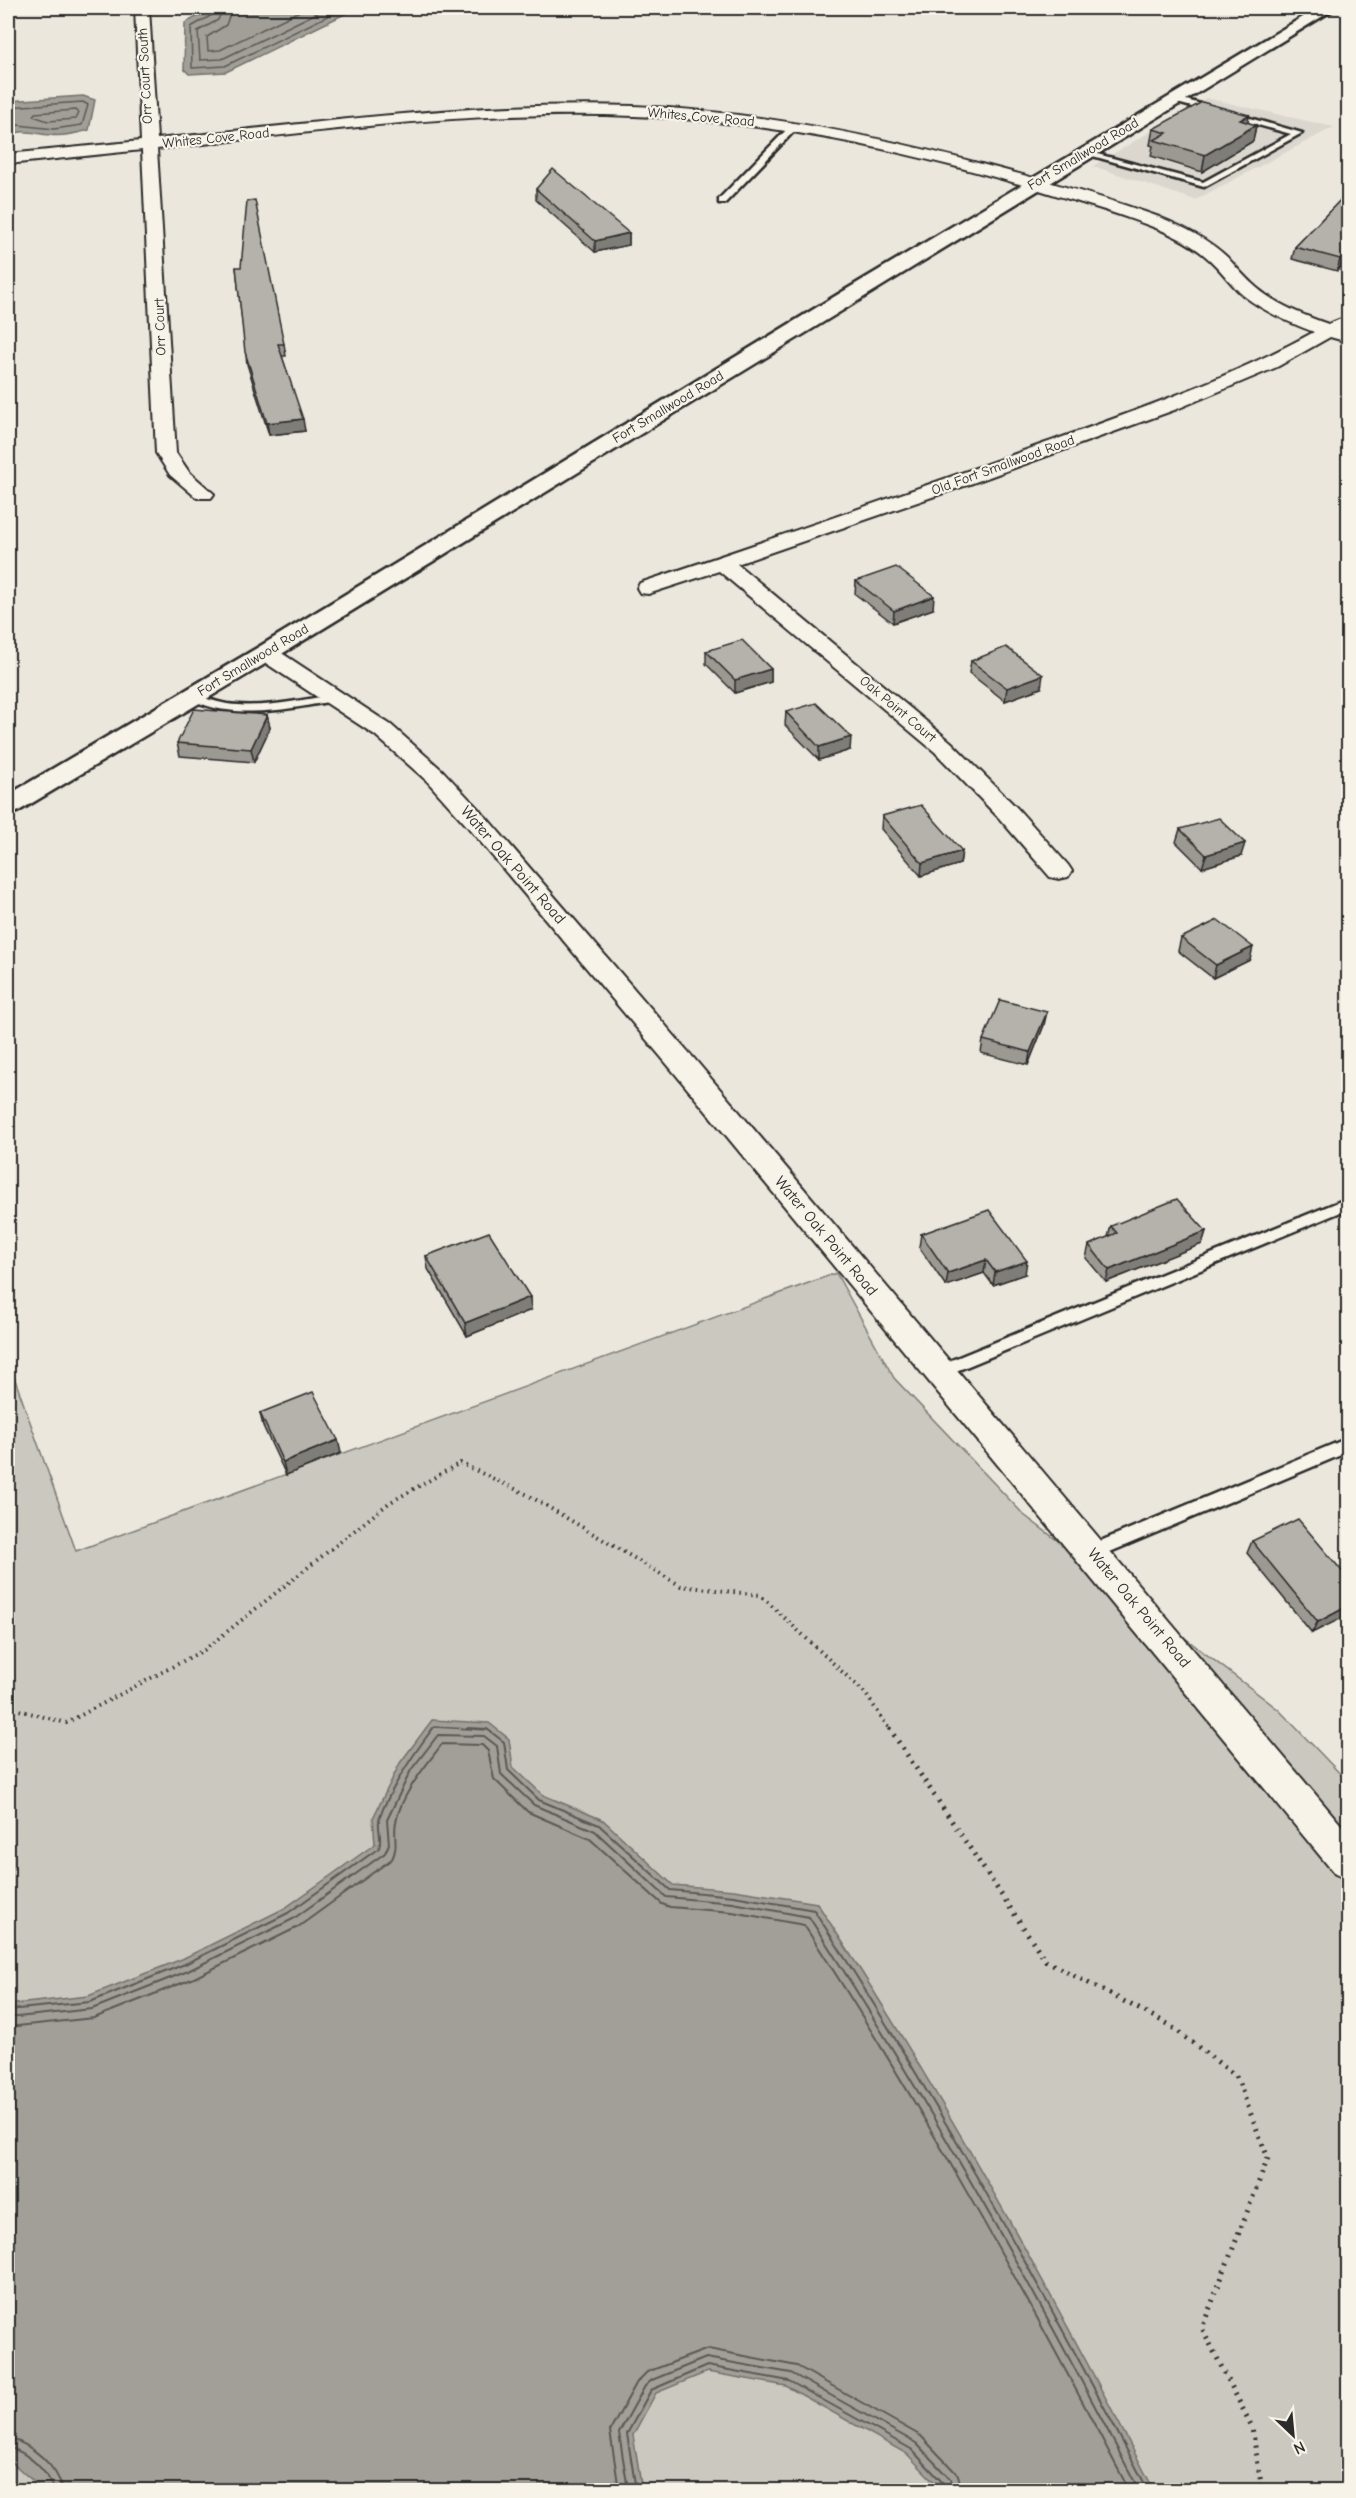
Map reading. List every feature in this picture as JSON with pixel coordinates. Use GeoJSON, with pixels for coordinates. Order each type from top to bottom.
{"type":"FeatureCollection","features":[{"type":"Feature","properties":{"kind":"main road","name":"Fort Smallwood Road"},"geometry":{"type":"LineString","coordinates":[[8,806],[266,653],[1034,183],[1328,8]]}},
{"type":"Feature","properties":{"kind":"street","name":"Orr Court South"},"geometry":{"type":"LineString","coordinates":[[142,8],[148,144]]}},
{"type":"Feature","properties":{"kind":"street","name":"Whites Cove Road"},"geometry":{"type":"LineString","coordinates":[[8,159],[442,115],[532,110],[637,111],[794,127],[885,144],[1034,183],[1137,215],[1173,229],[1206,248],[1250,291],[1264,301],[1303,320],[1340,334]]}},
{"type":"Feature","properties":{"kind":"street","name":"Orr Court"},"geometry":{"type":"LineString","coordinates":[[148,144],[166,453],[171,466],[184,481],[204,494]]}},
{"type":"Feature","properties":{"kind":"street","name":"Old Fort Smallwood Road"},"geometry":{"type":"LineString","coordinates":[[648,588],[960,481],[1170,405],[1340,334],[1348,319]]}},
{"type":"Feature","properties":{"kind":"street","name":"Oak Point Court"},"geometry":{"type":"LineString","coordinates":[[723,563],[943,747],[1008,813],[1059,871]]}},
{"type":"Feature","properties":{"kind":"street","name":"Water Oak Point Road"},"geometry":{"type":"LineString","coordinates":[[266,653],[383,730],[435,776],[477,822],[687,1069],[938,1372],[1092,1552],[1348,1861]]}},
{"type":"Feature","properties":{"kind":"lane"},"geometry":{"type":"LineString","coordinates":[[1086,153],[1204,185],[1298,133],[1173,99]]}},
{"type":"Feature","properties":{"kind":"lane"},"geometry":{"type":"LineString","coordinates":[[722,201],[794,127]]}},
{"type":"Feature","properties":{"kind":"lane"},"geometry":{"type":"LineString","coordinates":[[191,697],[228,707],[254,708],[286,706],[334,698]]}},
{"type":"Feature","properties":{"kind":"lane"},"geometry":{"type":"LineString","coordinates":[[938,1372],[1348,1203]]}},
{"type":"Feature","properties":{"kind":"lane"},"geometry":{"type":"LineString","coordinates":[[1092,1552],[1348,1445]]}},
{"type":"Feature","properties":{"kind":"path"},"geometry":{"type":"LineString","coordinates":[[8,1707],[66,1723],[204,1650],[389,1503],[460,1463],[528,1495],[681,1586],[760,1595],[865,1694],[1046,1961],[1168,2024],[1236,2076],[1268,2158],[1202,2328],[1252,2427],[1262,2490]]}},
{"type":"Feature","properties":{"kind":"shaded area"},"geometry":{"type":"Polygon","coordinates":[[[1206,98],[1334,127],[1195,200],[1093,166],[1206,98]]]}},
{"type":"Feature","properties":{"kind":"shaded area"},"geometry":{"type":"Polygon","coordinates":[[[836,1273],[894,1378],[1024,1515],[1279,1710],[1348,1782],[1348,2490],[8,2490],[8,1360],[76,1551],[836,1273]]]}},
{"type":"Feature","properties":{"kind":"water"},"geometry":{"type":"Polygon","coordinates":[[[357,8],[226,72],[189,74],[184,69],[185,23],[211,9],[357,8]]]}},
{"type":"Feature","properties":{"kind":"water"},"geometry":{"type":"Polygon","coordinates":[[[83,96],[95,100],[89,130],[60,135],[18,132],[8,137],[8,101],[83,96]]]}},
{"type":"Feature","properties":{"kind":"water"},"geometry":{"type":"Polygon","coordinates":[[[432,1720],[489,1723],[509,1739],[513,1767],[543,1795],[603,1820],[673,1885],[734,1890],[817,1903],[908,2046],[993,2192],[1154,2490],[942,2490],[907,2454],[786,2386],[707,2372],[656,2393],[633,2435],[642,2490],[43,2490],[8,2459],[8,2005],[88,1996],[182,1959],[285,1908],[375,1844],[373,1818],[400,1763],[432,1720]]]}},
{"type":"Feature","properties":{"kind":"building"},"geometry":{"type":"Polygon","coordinates":[[[1202,102],[1249,115],[1240,120],[1256,125],[1205,155],[1154,140],[1167,133],[1153,129],[1202,102]]]}},
{"type":"Feature","properties":{"kind":"building"},"geometry":{"type":"Polygon","coordinates":[[[553,169],[629,233],[595,241],[536,189],[553,169]]]}},
{"type":"Feature","properties":{"kind":"building"},"geometry":{"type":"Polygon","coordinates":[[[1348,192],[1348,250],[1340,259],[1295,247],[1348,192]]]}},
{"type":"Feature","properties":{"kind":"building"},"geometry":{"type":"Polygon","coordinates":[[[255,200],[284,344],[278,344],[303,419],[267,423],[245,352],[236,267],[241,267],[247,201],[255,200]]]}},
{"type":"Feature","properties":{"kind":"building"},"geometry":{"type":"Polygon","coordinates":[[[896,567],[934,596],[894,611],[856,581],[896,567]]]}},
{"type":"Feature","properties":{"kind":"building"},"geometry":{"type":"Polygon","coordinates":[[[742,640],[771,669],[735,680],[706,651],[742,640]]]}},
{"type":"Feature","properties":{"kind":"building"},"geometry":{"type":"Polygon","coordinates":[[[1006,647],[1043,675],[1007,688],[971,661],[1006,647]]]}},
{"type":"Feature","properties":{"kind":"building"},"geometry":{"type":"Polygon","coordinates":[[[816,703],[851,737],[819,747],[786,712],[816,703]]]}},
{"type":"Feature","properties":{"kind":"building"},"geometry":{"type":"Polygon","coordinates":[[[194,709],[267,715],[251,749],[177,743],[194,709]]]}},
{"type":"Feature","properties":{"kind":"building"},"geometry":{"type":"Polygon","coordinates":[[[921,805],[962,851],[922,863],[882,816],[921,805]]]}},
{"type":"Feature","properties":{"kind":"building"},"geometry":{"type":"Polygon","coordinates":[[[1219,818],[1245,843],[1206,855],[1180,829],[1219,818]]]}},
{"type":"Feature","properties":{"kind":"building"},"geometry":{"type":"Polygon","coordinates":[[[1218,920],[1253,947],[1216,965],[1181,938],[1218,920]]]}},
{"type":"Feature","properties":{"kind":"building"},"geometry":{"type":"Polygon","coordinates":[[[1000,1000],[1047,1012],[1030,1052],[983,1040],[1000,1000]]]}},
{"type":"Feature","properties":{"kind":"building"},"geometry":{"type":"Polygon","coordinates":[[[1177,1199],[1206,1231],[1109,1270],[1089,1245],[1117,1233],[1111,1226],[1177,1199]]]}},
{"type":"Feature","properties":{"kind":"building"},"geometry":{"type":"Polygon","coordinates":[[[989,1210],[1027,1261],[995,1272],[986,1260],[948,1273],[921,1234],[989,1210]]]}},
{"type":"Feature","properties":{"kind":"building"},"geometry":{"type":"Polygon","coordinates":[[[489,1232],[530,1297],[465,1323],[426,1256],[489,1232]]]}},
{"type":"Feature","properties":{"kind":"building"},"geometry":{"type":"Polygon","coordinates":[[[313,1392],[338,1440],[283,1462],[260,1413],[313,1392]]]}},
{"type":"Feature","properties":{"kind":"building"},"geometry":{"type":"Polygon","coordinates":[[[1298,1519],[1342,1571],[1348,1568],[1348,1606],[1318,1622],[1252,1541],[1298,1519]]]}}]}
